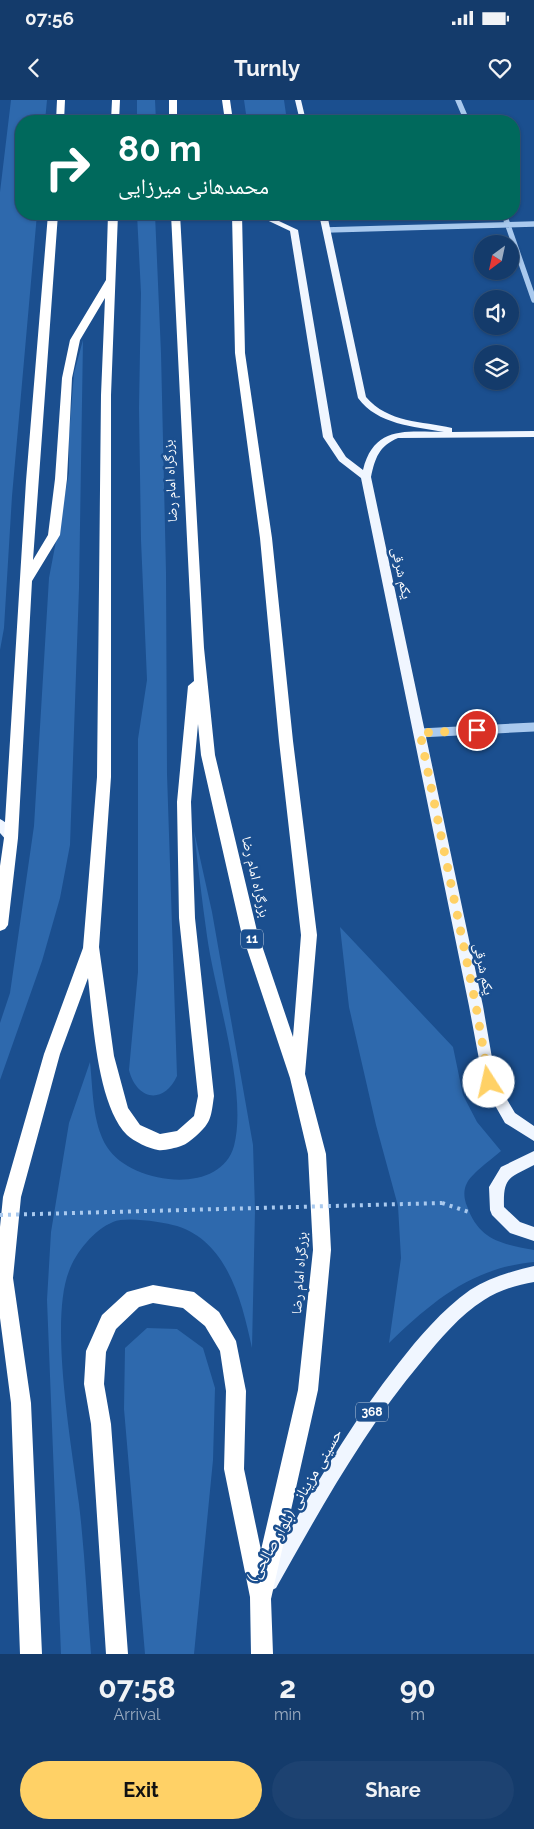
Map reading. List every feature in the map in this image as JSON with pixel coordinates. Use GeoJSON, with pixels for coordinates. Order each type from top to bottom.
{"type":"FeatureCollection","features":[{"type":"Feature","properties":{"kind":"highway"},"geometry":{"type":"LineString","coordinates":[[60,115],[61,100]]}},
{"type":"Feature","properties":{"kind":"highway"},"geometry":{"type":"LineString","coordinates":[[115,115],[116,100]]}},
{"type":"Feature","properties":{"kind":"highway"},"geometry":{"type":"LineString","coordinates":[[173,100],[173,115]]}},
{"type":"Feature","properties":{"kind":"highway"},"geometry":{"type":"LineString","coordinates":[[226,100],[228,115]]}},
{"type":"Feature","properties":{"kind":"highway"},"geometry":{"type":"LineString","coordinates":[[0,925],[11,838],[28,579],[32,481],[53,220]]}},
{"type":"Feature","properties":{"kind":"highway"},"geometry":{"type":"LineString","coordinates":[[113,220],[106,395],[104,777],[92,948],[106,1056],[121,1112],[134,1131],[159,1142],[181,1138],[202,1120],[206,1096],[187,918],[184,802],[198,648]]}},
{"type":"Feature","properties":{"kind":"highway","name":"بزرگراه امام رضا"},"geometry":{"type":"LineString","coordinates":[[175,220],[198,648],[208,755],[249,931],[298,1078],[318,1154],[322,1250],[308,1390],[260,1599],[262,1654]]}},
{"type":"Feature","properties":{"kind":"highway"},"geometry":{"type":"LineString","coordinates":[[237,220],[240,353],[266,538],[286,741],[309,934],[298,1078]]}},
{"type":"Feature","properties":{"kind":"highway"},"geometry":{"type":"LineString","coordinates":[[28,579],[54,535],[61,479],[67,378],[75,340],[111,280]]}},
{"type":"Feature","properties":{"kind":"highway"},"geometry":{"type":"LineString","coordinates":[[31,1654],[21,1403],[4,1278],[12,1197],[52,1054],[92,948]]}},
{"type":"Feature","properties":{"kind":"highway"},"geometry":{"type":"LineString","coordinates":[[117,1654],[101,1424],[94,1384],[96,1350],[109,1322],[134,1299],[153,1294],[187,1299],[212,1319],[228,1348],[236,1391],[234,1469],[260,1599]]}},
{"type":"Feature","properties":{"kind":"main road"},"geometry":{"type":"LineString","coordinates":[[298,100],[302,115]]}},
{"type":"Feature","properties":{"kind":"main road"},"geometry":{"type":"LineString","coordinates":[[272,220],[294,230],[328,436],[342,459],[366,477]]}},
{"type":"Feature","properties":{"kind":"main road"},"geometry":{"type":"LineString","coordinates":[[324,220],[362,398],[369,409],[386,417],[481,436],[534,434]]}},
{"type":"Feature","properties":{"kind":"main road","name":"یکم شرقی"},"geometry":{"type":"LineString","coordinates":[[481,436],[396,435],[383,440],[376,447],[371,454],[366,477],[476,1006],[489,1082],[510,1118],[534,1134]]}},
{"type":"Feature","properties":{"kind":"main road"},"geometry":{"type":"LineString","coordinates":[[0,824],[11,838]]}},
{"type":"Feature","properties":{"kind":"main road"},"geometry":{"type":"LineString","coordinates":[[534,1158],[506,1172],[496,1187],[497,1210],[515,1228],[534,1234]]}},
{"type":"Feature","properties":{"kind":"main road","name":"حسینی مزینانی (بلوار صالحی)"},"geometry":{"type":"LineString","coordinates":[[260,1599],[335,1468],[366,1420],[434,1333],[478,1295],[510,1280],[534,1274]]}},
{"type":"Feature","properties":{"kind":"street"},"geometry":{"type":"LineString","coordinates":[[458,100],[464,115]]}},
{"type":"Feature","properties":{"kind":"street"},"geometry":{"type":"LineString","coordinates":[[506,220],[534,300]]}},
{"type":"Feature","properties":{"kind":"street"},"geometry":{"type":"LineString","coordinates":[[326,230],[534,224]]}},
{"type":"Feature","properties":{"kind":"street"},"geometry":{"type":"LineString","coordinates":[[420,733],[534,727]]}},
{"type":"Feature","properties":{"kind":"path"},"geometry":{"type":"LineString","coordinates":[[0,1214],[442,1203]]}},
{"type":"Feature","properties":{"kind":"shaded area"},"geometry":{"type":"Polygon","coordinates":[[[11,100],[47,100],[46,115],[15,115],[15,220],[36,220],[12,496],[4,628],[0,650],[0,192],[11,100]]]}},
{"type":"Feature","properties":{"kind":"shaded area"},"geometry":{"type":"Polygon","coordinates":[[[137,100],[155,100],[156,115],[137,115],[137,100]]]}},
{"type":"Feature","properties":{"kind":"shaded area"},"geometry":{"type":"Polygon","coordinates":[[[244,100],[284,100],[286,115],[246,115],[244,100]]]}},
{"type":"Feature","properties":{"kind":"shaded area"},"geometry":{"type":"Polygon","coordinates":[[[137,220],[155,220],[161,353],[166,572],[167,774],[177,1076],[165,1092],[158,1095],[144,1093],[137,1087],[132,1080],[129,1070],[138,972],[138,739],[147,680],[141,540],[139,408],[141,293],[137,220]]]}},
{"type":"Feature","properties":{"kind":"shaded area"},"geometry":{"type":"Polygon","coordinates":[[[83,340],[79,588],[70,845],[60,898],[42,961],[0,1080],[0,1023],[10,993],[34,826],[49,578],[69,473],[69,436],[74,373],[83,340]]]}},
{"type":"Feature","properties":{"kind":"shaded area"},"geometry":{"type":"Polygon","coordinates":[[[194,831],[212,912],[253,1145],[255,1210],[252,1348],[243,1312],[230,1276],[221,1260],[209,1245],[194,1234],[177,1226],[163,1223],[145,1220],[119,1220],[99,1230],[86,1242],[76,1256],[69,1271],[63,1293],[61,1321],[62,1352],[67,1419],[81,1523],[91,1654],[61,1654],[47,1300],[51,1232],[69,1123],[90,1062],[94,1106],[102,1138],[118,1160],[135,1170],[174,1180],[194,1178],[211,1173],[225,1162],[234,1146],[237,1124],[237,1099],[234,1071],[207,936],[194,831]]]}},
{"type":"Feature","properties":{"kind":"shaded area"},"geometry":{"type":"Polygon","coordinates":[[[340,927],[453,1047],[463,1095],[477,1122],[501,1151],[473,1175],[466,1186],[464,1192],[465,1200],[472,1217],[485,1233],[493,1238],[511,1245],[534,1250],[534,1262],[511,1265],[491,1271],[454,1289],[421,1313],[389,1343],[401,1258],[398,1206],[376,1125],[349,1007],[340,927]]]}},
{"type":"Feature","properties":{"kind":"shaded area"},"geometry":{"type":"Polygon","coordinates":[[[147,1328],[177,1329],[203,1348],[215,1388],[213,1460],[194,1654],[145,1654],[124,1409],[125,1348],[147,1328]]]}},
{"type":"Feature","properties":{"kind":"route"},"geometry":{"type":"LineString","coordinates":[[477,730],[420,733],[476,1006],[489,1082]]}}]}
